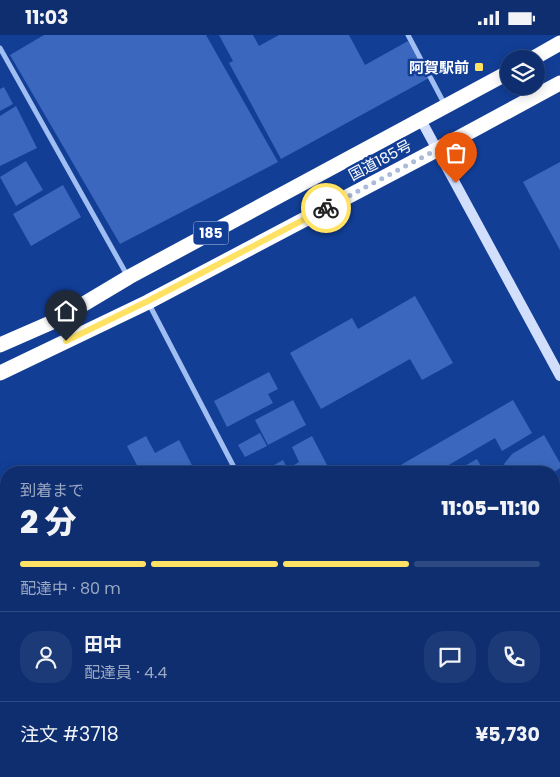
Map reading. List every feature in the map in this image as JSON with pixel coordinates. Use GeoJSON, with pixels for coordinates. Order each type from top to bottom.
{"type":"FeatureCollection","features":[{"type":"Feature","properties":{"kind":"highway"},"geometry":{"type":"LineString","coordinates":[[545,52],[560,43]]}},
{"type":"Feature","properties":{"kind":"highway","name":"国道185号"},"geometry":{"type":"LineString","coordinates":[[0,345],[57,320],[129,277],[500,77]]}},
{"type":"Feature","properties":{"kind":"highway","name":"国道185号"},"geometry":{"type":"LineString","coordinates":[[0,373],[148,301],[560,83]]}},
{"type":"Feature","properties":{"kind":"main road"},"geometry":{"type":"LineString","coordinates":[[421,120],[560,376]]}},
{"type":"Feature","properties":{"kind":"street"},"geometry":{"type":"LineString","coordinates":[[408,35],[446,107]]}},
{"type":"Feature","properties":{"kind":"street"},"geometry":{"type":"LineString","coordinates":[[0,48],[129,277]]}},
{"type":"Feature","properties":{"kind":"street"},"geometry":{"type":"LineString","coordinates":[[148,301],[233,466]]}},
{"type":"Feature","properties":{"kind":"building"},"geometry":{"type":"Polygon","coordinates":[[[44,35],[206,35],[278,162],[120,244],[10,55],[44,35]]]}},
{"type":"Feature","properties":{"kind":"building"},"geometry":{"type":"Polygon","coordinates":[[[219,35],[253,35],[259,46],[279,35],[349,35],[365,65],[408,41],[429,78],[281,159],[229,63],[233,61],[219,35]]]}},
{"type":"Feature","properties":{"kind":"building"},"geometry":{"type":"Polygon","coordinates":[[[4,87],[13,104],[0,111],[0,89],[4,87]]]}},
{"type":"Feature","properties":{"kind":"building"},"geometry":{"type":"Polygon","coordinates":[[[16,106],[37,148],[0,166],[0,116],[16,106]]]}},
{"type":"Feature","properties":{"kind":"building"},"geometry":{"type":"Polygon","coordinates":[[[26,161],[43,190],[16,206],[0,177],[26,161]]]}},
{"type":"Feature","properties":{"kind":"building"},"geometry":{"type":"Polygon","coordinates":[[[560,162],[560,250],[523,182],[560,162]]]}},
{"type":"Feature","properties":{"kind":"building"},"geometry":{"type":"Polygon","coordinates":[[[63,185],[81,217],[31,246],[13,214],[63,185]]]}},
{"type":"Feature","properties":{"kind":"building"},"geometry":{"type":"Polygon","coordinates":[[[415,296],[453,363],[422,380],[410,359],[321,409],[290,353],[352,318],[358,329],[415,296]]]}},
{"type":"Feature","properties":{"kind":"building"},"geometry":{"type":"Polygon","coordinates":[[[269,372],[278,389],[268,394],[273,403],[227,427],[214,401],[269,372]]]}},
{"type":"Feature","properties":{"kind":"building"},"geometry":{"type":"Polygon","coordinates":[[[293,400],[306,425],[268,445],[255,420],[293,400]]]}},
{"type":"Feature","properties":{"kind":"building"},"geometry":{"type":"Polygon","coordinates":[[[513,400],[532,433],[502,451],[495,438],[447,466],[399,466],[513,400]]]}},
{"type":"Feature","properties":{"kind":"building"},"geometry":{"type":"Polygon","coordinates":[[[260,433],[267,446],[245,457],[238,445],[260,433]]]}},
{"type":"Feature","properties":{"kind":"building"},"geometry":{"type":"Polygon","coordinates":[[[544,435],[560,466],[505,466],[504,464],[512,454],[544,435]]]}},
{"type":"Feature","properties":{"kind":"building"},"geometry":{"type":"Polygon","coordinates":[[[146,436],[155,453],[179,440],[192,466],[137,466],[127,446],[146,436]]]}},
{"type":"Feature","properties":{"kind":"building"},"geometry":{"type":"Polygon","coordinates":[[[312,436],[327,466],[292,466],[299,462],[292,447],[312,436]]]}},
{"type":"Feature","properties":{"kind":"building"},"geometry":{"type":"Polygon","coordinates":[[[477,459],[481,466],[464,466],[477,459]]]}},
{"type":"Feature","properties":{"kind":"building"},"geometry":{"type":"Polygon","coordinates":[[[283,460],[286,466],[272,466],[283,460]]]}},
{"type":"Feature","properties":{"kind":"way so far"},"geometry":{"type":"LineString","coordinates":[[326,208],[438,149],[456,183]]}},
{"type":"Feature","properties":{"kind":"place","name":"阿賀駅前"},"geometry":{"type":"Point","coordinates":[479,67]}},
{"type":"Feature","properties":{"kind":"route"},"geometry":{"type":"LineString","coordinates":[[66,341],[148,301],[326,208]]}}]}
